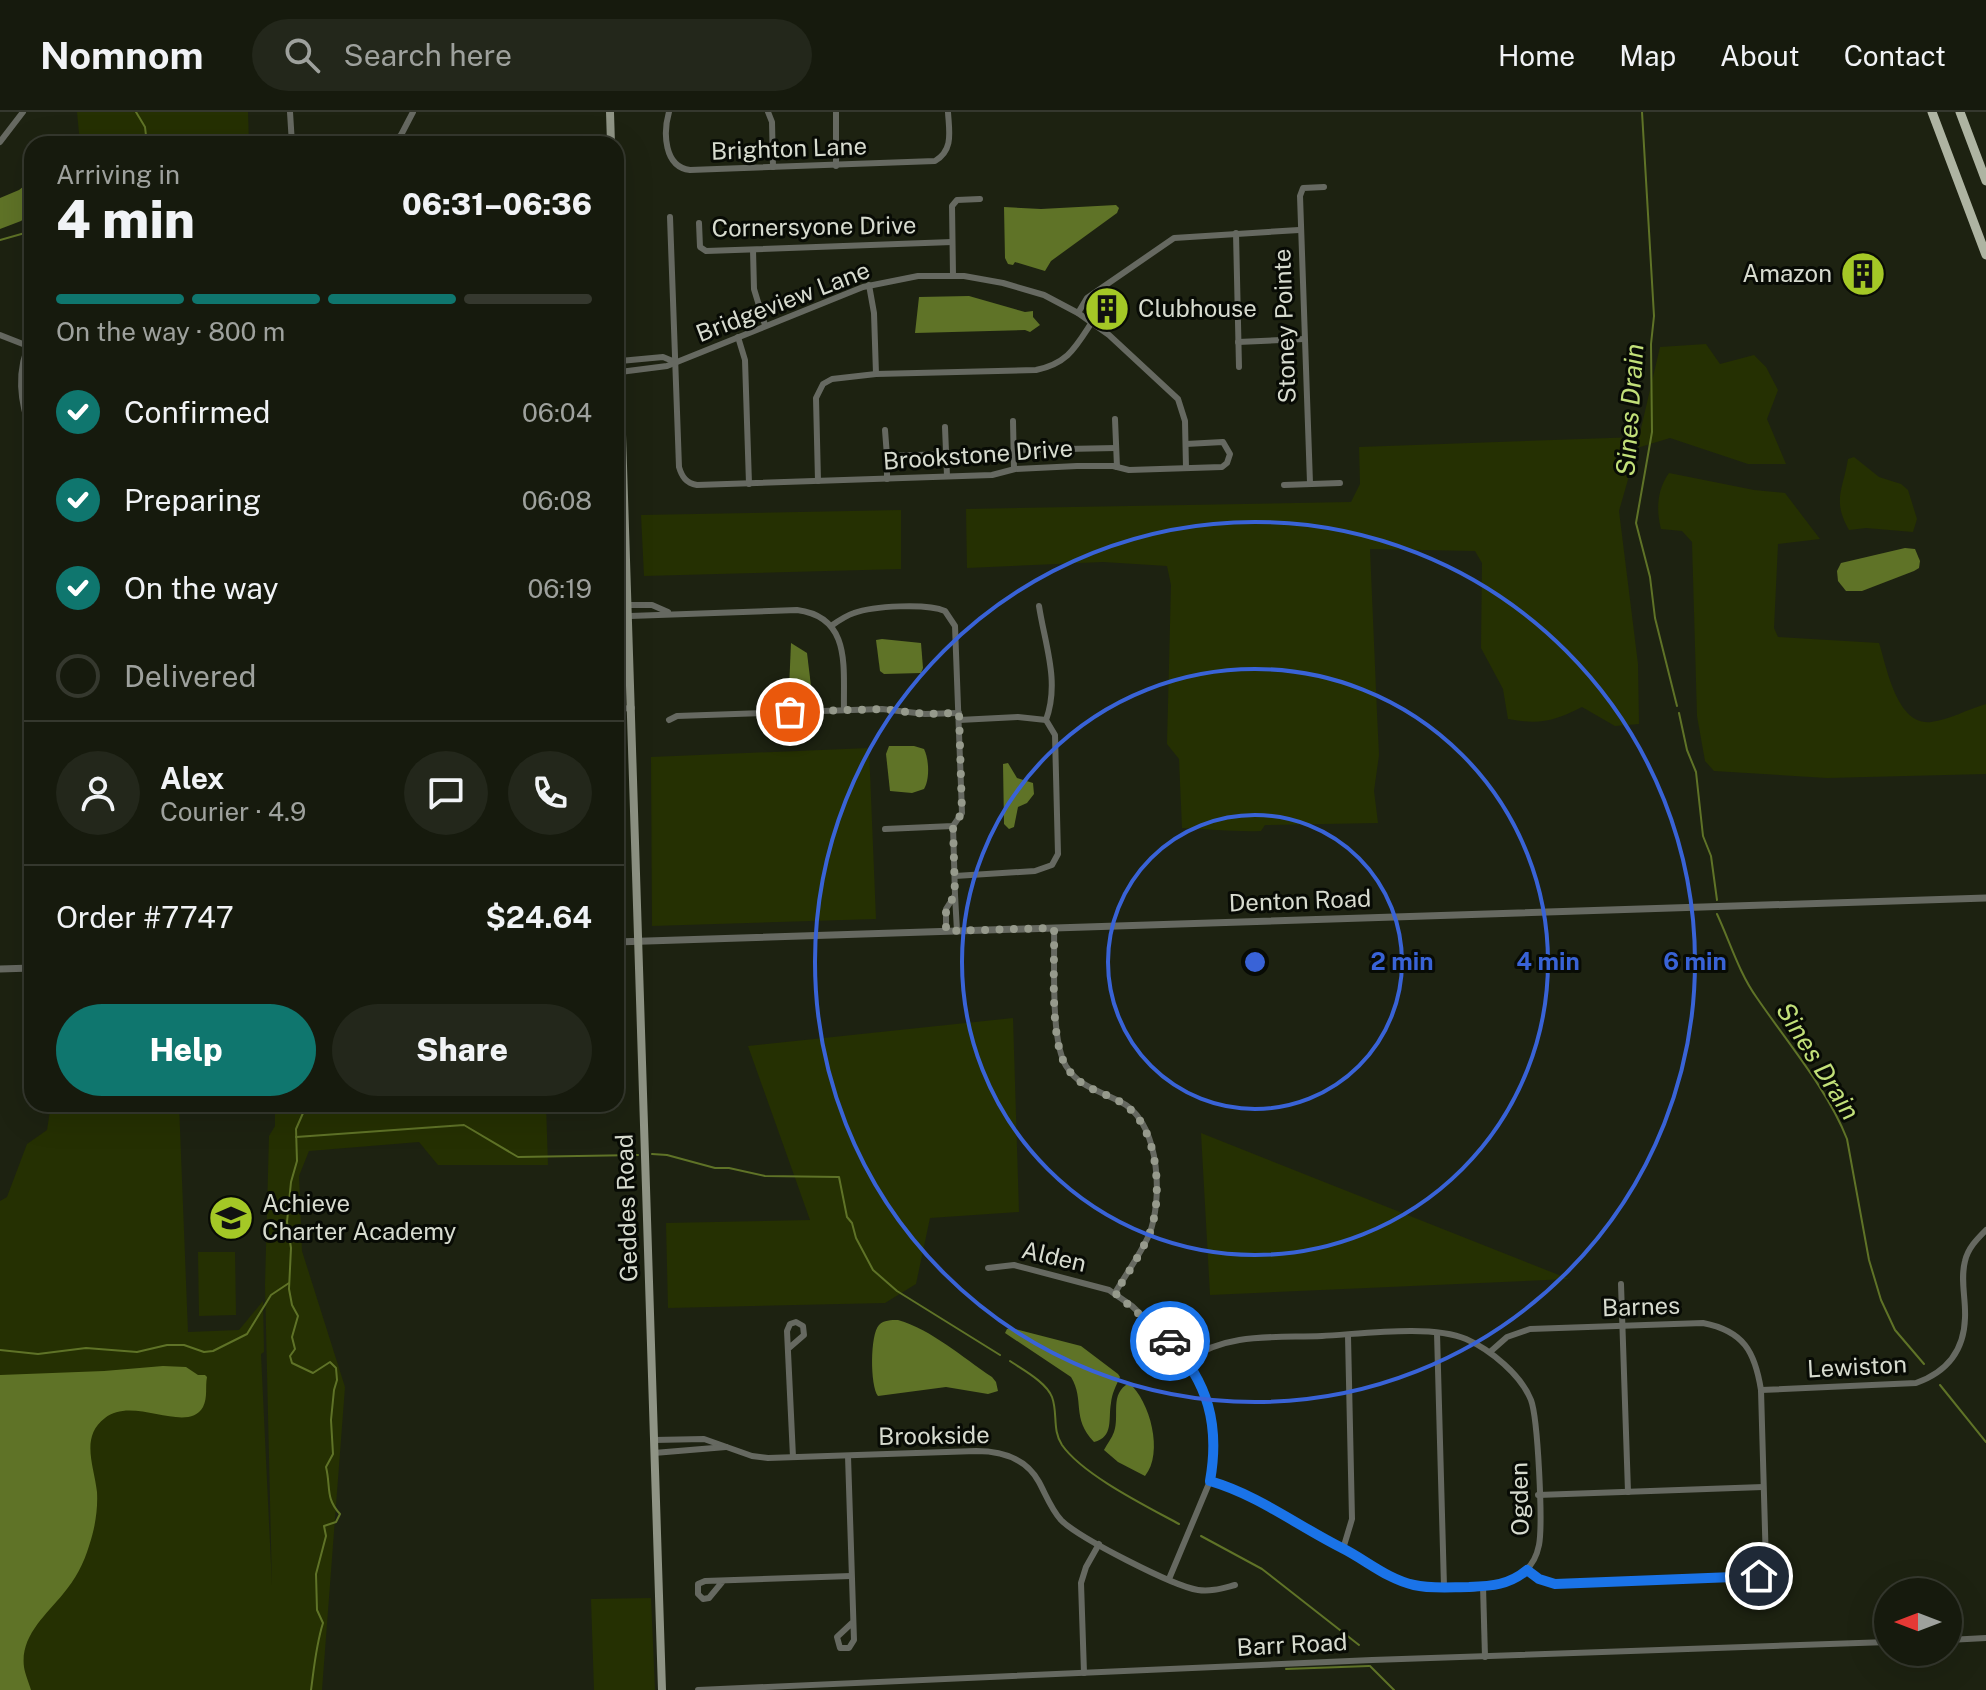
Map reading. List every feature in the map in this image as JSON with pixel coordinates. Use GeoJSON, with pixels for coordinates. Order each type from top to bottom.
{"type":"FeatureCollection","features":[{"type":"Feature","properties":{"kind":"main road"},"geometry":{"type":"LineString","coordinates":[[610,112],[611,136]]}},
{"type":"Feature","properties":{"kind":"main road"},"geometry":{"type":"LineString","coordinates":[[1932,112],[1986,255]]}},
{"type":"Feature","properties":{"kind":"main road"},"geometry":{"type":"LineString","coordinates":[[1960,112],[1986,181]]}},
{"type":"Feature","properties":{"kind":"main road","name":"Geddes Road"},"geometry":{"type":"LineString","coordinates":[[624,476],[662,1690]]}},
{"type":"Feature","properties":{"kind":"street"},"geometry":{"type":"LineString","coordinates":[[0,142],[23,112]]}},
{"type":"Feature","properties":{"kind":"street"},"geometry":{"type":"LineString","coordinates":[[290,112],[292,136]]}},
{"type":"Feature","properties":{"kind":"street"},"geometry":{"type":"LineString","coordinates":[[401,136],[413,112]]}},
{"type":"Feature","properties":{"kind":"street","name":"Brighton Lane"},"geometry":{"type":"LineString","coordinates":[[669,112],[668,154],[673,163],[682,169],[928,162],[943,155],[950,141],[948,112]]}},
{"type":"Feature","properties":{"kind":"street"},"geometry":{"type":"LineString","coordinates":[[768,112],[772,122],[773,167]]}},
{"type":"Feature","properties":{"kind":"street"},"geometry":{"type":"LineString","coordinates":[[836,112],[836,166]]}},
{"type":"Feature","properties":{"kind":"street","name":"Stoney Pointe"},"geometry":{"type":"LineString","coordinates":[[1310,483],[1300,196],[1303,188],[1324,187]]}},
{"type":"Feature","properties":{"kind":"street"},"geometry":{"type":"LineString","coordinates":[[953,275],[952,206],[954,202],[980,199]]}},
{"type":"Feature","properties":{"kind":"street"},"geometry":{"type":"LineString","coordinates":[[670,217],[675,362]]}},
{"type":"Feature","properties":{"kind":"street","name":"Cornersyone Drive"},"geometry":{"type":"LineString","coordinates":[[699,223],[703,250],[952,242]]}},
{"type":"Feature","properties":{"kind":"street"},"geometry":{"type":"LineString","coordinates":[[1078,313],[1087,298],[1167,241],[1186,235],[1299,230]]}},
{"type":"Feature","properties":{"kind":"street"},"geometry":{"type":"LineString","coordinates":[[1236,233],[1239,367]]}},
{"type":"Feature","properties":{"kind":"street"},"geometry":{"type":"LineString","coordinates":[[753,250],[754,289],[765,325]]}},
{"type":"Feature","properties":{"kind":"street","name":"Bridgeview Lane"},"geometry":{"type":"LineString","coordinates":[[624,371],[667,366],[869,285],[905,277],[953,275],[1003,283],[1044,295],[1078,313],[1172,390],[1183,409],[1186,468]]}},
{"type":"Feature","properties":{"kind":"street"},"geometry":{"type":"LineString","coordinates":[[869,285],[874,313],[876,374]]}},
{"type":"Feature","properties":{"kind":"street"},"geometry":{"type":"LineString","coordinates":[[818,481],[816,405],[823,384],[836,377],[876,374],[1036,370],[1050,367],[1072,352],[1092,322]]}},
{"type":"Feature","properties":{"kind":"street"},"geometry":{"type":"LineString","coordinates":[[0,335],[24,344]]}},
{"type":"Feature","properties":{"kind":"street"},"geometry":{"type":"LineString","coordinates":[[738,337],[745,360],[749,484]]}},
{"type":"Feature","properties":{"kind":"street"},"geometry":{"type":"LineString","coordinates":[[1238,342],[1304,339]]}},
{"type":"Feature","properties":{"kind":"street"},"geometry":{"type":"LineString","coordinates":[[24,357],[20,383],[24,414]]}},
{"type":"Feature","properties":{"kind":"street","name":"Bridgeview Lane"},"geometry":{"type":"LineString","coordinates":[[624,361],[663,357],[675,362]]}},
{"type":"Feature","properties":{"kind":"street","name":"Brookstone Drive"},"geometry":{"type":"LineString","coordinates":[[675,362],[679,467],[685,479],[693,485],[992,475],[1014,469],[1096,465],[1129,470],[1222,467],[1227,463],[1230,454],[1223,442],[1186,444]]}},
{"type":"Feature","properties":{"kind":"street"},"geometry":{"type":"LineString","coordinates":[[1115,419],[1117,467]]}},
{"type":"Feature","properties":{"kind":"street"},"geometry":{"type":"LineString","coordinates":[[1013,421],[1014,469]]}},
{"type":"Feature","properties":{"kind":"street"},"geometry":{"type":"LineString","coordinates":[[945,427],[947,476]]}},
{"type":"Feature","properties":{"kind":"street"},"geometry":{"type":"LineString","coordinates":[[885,430],[887,479]]}},
{"type":"Feature","properties":{"kind":"street"},"geometry":{"type":"LineString","coordinates":[[1014,450],[1116,448]]}},
{"type":"Feature","properties":{"kind":"street"},"geometry":{"type":"LineString","coordinates":[[887,456],[946,454]]}},
{"type":"Feature","properties":{"kind":"street"},"geometry":{"type":"LineString","coordinates":[[1284,485],[1340,483]]}},
{"type":"Feature","properties":{"kind":"street"},"geometry":{"type":"LineString","coordinates":[[629,605],[652,605],[672,614]]}},
{"type":"Feature","properties":{"kind":"street"},"geometry":{"type":"LineString","coordinates":[[1039,606],[1054,685],[1046,720]]}},
{"type":"Feature","properties":{"kind":"street"},"geometry":{"type":"LineString","coordinates":[[831,626],[852,613],[864,610],[930,607],[945,611],[955,626],[962,813],[953,826],[957,931]]}},
{"type":"Feature","properties":{"kind":"street"},"geometry":{"type":"LineString","coordinates":[[630,616],[797,610],[815,614],[831,626],[839,638],[844,710]]}},
{"type":"Feature","properties":{"kind":"street"},"geometry":{"type":"LineString","coordinates":[[624,708],[632,708]]}},
{"type":"Feature","properties":{"kind":"street"},"geometry":{"type":"LineString","coordinates":[[669,720],[677,716],[882,709],[959,717],[1046,720]]}},
{"type":"Feature","properties":{"kind":"street"},"geometry":{"type":"LineString","coordinates":[[955,876],[1035,871],[1052,865],[1056,859],[1059,848],[1055,735],[1046,720]]}},
{"type":"Feature","properties":{"kind":"street"},"geometry":{"type":"LineString","coordinates":[[885,829],[953,826]]}},
{"type":"Feature","properties":{"kind":"street"},"geometry":{"type":"LineString","coordinates":[[946,931],[946,909],[955,895]]}},
{"type":"Feature","properties":{"kind":"street","name":"Denton Road"},"geometry":{"type":"LineString","coordinates":[[624,942],[1986,898]]}},
{"type":"Feature","properties":{"kind":"street"},"geometry":{"type":"LineString","coordinates":[[1054,928],[1057,1037],[1061,1056],[1083,1086],[1128,1107],[1140,1118],[1148,1131],[1154,1153],[1152,1225],[1115,1293]]}},
{"type":"Feature","properties":{"kind":"street"},"geometry":{"type":"LineString","coordinates":[[0,969],[24,968]]}},
{"type":"Feature","properties":{"kind":"street","name":"Lewiston"},"geometry":{"type":"LineString","coordinates":[[1761,1390],[1916,1383],[1937,1374],[1950,1364],[1960,1345],[1965,1318],[1962,1279],[1965,1259],[1986,1230]]}},
{"type":"Feature","properties":{"kind":"street","name":"Alden"},"geometry":{"type":"LineString","coordinates":[[988,1268],[1014,1265],[1115,1293],[1164,1334],[1188,1360],[1205,1393],[1213,1426],[1214,1456],[1210,1481],[1169,1579]]}},
{"type":"Feature","properties":{"kind":"street"},"geometry":{"type":"LineString","coordinates":[[1621,1284],[1628,1492]]}},
{"type":"Feature","properties":{"kind":"street","name":"Barnes"},"geometry":{"type":"LineString","coordinates":[[1490,1352],[1500,1341],[1524,1330],[1703,1323],[1725,1329],[1743,1342],[1754,1356],[1761,1390],[1766,1565],[1759,1576],[1555,1584],[1539,1579],[1527,1570]]}},
{"type":"Feature","properties":{"kind":"street"},"geometry":{"type":"LineString","coordinates":[[1188,1360],[1203,1349],[1229,1340],[1336,1335],[1437,1333],[1464,1338],[1490,1352]]}},
{"type":"Feature","properties":{"kind":"street"},"geometry":{"type":"LineString","coordinates":[[1437,1333],[1444,1587]]}},
{"type":"Feature","properties":{"kind":"street"},"geometry":{"type":"LineString","coordinates":[[1343,1549],[1352,1519],[1348,1336]]}},
{"type":"Feature","properties":{"kind":"street"},"geometry":{"type":"LineString","coordinates":[[789,1348],[793,1457]]}},
{"type":"Feature","properties":{"kind":"street","name":"Ogden"},"geometry":{"type":"LineString","coordinates":[[1210,1481],[1265,1503],[1310,1532],[1403,1582],[1424,1587],[1444,1587],[1510,1582],[1527,1570],[1539,1543],[1536,1429],[1532,1402],[1524,1387],[1490,1352]]}},
{"type":"Feature","properties":{"kind":"street","name":"Brookside"},"geometry":{"type":"LineString","coordinates":[[654,1440],[704,1439],[761,1458],[976,1451],[1001,1453],[1029,1468],[1061,1520],[1099,1544],[1196,1590],[1217,1590],[1235,1585]]}},
{"type":"Feature","properties":{"kind":"street","name":"Brookside"},"geometry":{"type":"LineString","coordinates":[[654,1453],[728,1447]]}},
{"type":"Feature","properties":{"kind":"street"},"geometry":{"type":"LineString","coordinates":[[848,1456],[853,1622]]}},
{"type":"Feature","properties":{"kind":"street"},"geometry":{"type":"LineString","coordinates":[[1538,1495],[1763,1487]]}},
{"type":"Feature","properties":{"kind":"street"},"geometry":{"type":"LineString","coordinates":[[1084,1673],[1081,1583],[1099,1544]]}},
{"type":"Feature","properties":{"kind":"street"},"geometry":{"type":"LineString","coordinates":[[723,1581],[851,1576]]}},
{"type":"Feature","properties":{"kind":"street"},"geometry":{"type":"LineString","coordinates":[[1483,1586],[1485,1657]]}},
{"type":"Feature","properties":{"kind":"street"},"geometry":{"type":"LineString","coordinates":[[1962,1639],[1986,1638]]}},
{"type":"Feature","properties":{"kind":"street","name":"Barr Road"},"geometry":{"type":"LineString","coordinates":[[698,1690],[1874,1643]]}},
{"type":"Feature","properties":{"kind":"shaded area"},"geometry":{"type":"Polygon","coordinates":[[[77,112],[248,112],[249,136],[79,136],[77,112]]]}},
{"type":"Feature","properties":{"kind":"shaded area"},"geometry":{"type":"Polygon","coordinates":[[[24,186],[24,219],[0,229],[0,198],[24,186]]]}},
{"type":"Feature","properties":{"kind":"shaded area"},"geometry":{"type":"Polygon","coordinates":[[[1116,205],[1119,208],[1117,213],[1051,261],[1045,271],[1015,262],[1008,264],[1005,258],[1004,207],[1041,209],[1116,205]]]}},
{"type":"Feature","properties":{"kind":"shaded area"},"geometry":{"type":"Polygon","coordinates":[[[969,296],[1025,312],[1033,311],[1033,317],[1040,325],[1030,332],[915,333],[919,297],[969,296]]]}},
{"type":"Feature","properties":{"kind":"shaded area"},"geometry":{"type":"Polygon","coordinates":[[[1706,344],[1720,364],[1754,355],[1766,367],[1778,390],[1767,419],[1786,464],[1748,464],[1670,438],[1637,448],[1619,511],[1638,664],[1639,724],[1615,726],[1582,707],[1546,720],[1529,722],[1508,719],[1503,689],[1481,648],[1482,563],[1475,551],[1370,549],[1379,755],[1374,791],[1378,823],[1265,825],[1261,831],[1182,828],[1179,759],[1167,744],[1171,585],[1167,566],[1103,562],[967,568],[966,509],[1351,502],[1360,484],[1359,447],[1639,437],[1660,347],[1706,344]]]}},
{"type":"Feature","properties":{"kind":"shaded area"},"geometry":{"type":"Polygon","coordinates":[[[1854,457],[1879,477],[1901,484],[1908,490],[1917,519],[1913,532],[1866,528],[1849,530],[1841,511],[1840,495],[1848,459],[1854,457]]]}},
{"type":"Feature","properties":{"kind":"shaded area"},"geometry":{"type":"Polygon","coordinates":[[[1669,473],[1785,493],[1820,539],[1778,544],[1774,628],[1778,637],[1879,643],[1895,693],[1910,715],[1919,721],[1938,721],[1986,704],[1986,774],[1827,778],[1714,771],[1705,761],[1697,716],[1692,542],[1682,531],[1661,529],[1659,522],[1660,493],[1669,473]]]}},
{"type":"Feature","properties":{"kind":"shaded area"},"geometry":{"type":"Polygon","coordinates":[[[901,510],[901,569],[644,576],[641,515],[901,510]]]}},
{"type":"Feature","properties":{"kind":"shaded area"},"geometry":{"type":"Polygon","coordinates":[[[1905,548],[1915,549],[1920,561],[1919,568],[1914,571],[1862,591],[1846,591],[1838,581],[1837,571],[1841,563],[1905,548]]]}},
{"type":"Feature","properties":{"kind":"shaded area"},"geometry":{"type":"Polygon","coordinates":[[[876,640],[921,643],[921,673],[884,674],[880,671],[876,640]]]}},
{"type":"Feature","properties":{"kind":"shaded area"},"geometry":{"type":"Polygon","coordinates":[[[791,643],[807,653],[811,686],[806,699],[792,695],[789,689],[791,643]]]}},
{"type":"Feature","properties":{"kind":"shaded area"},"geometry":{"type":"Polygon","coordinates":[[[889,746],[924,749],[928,769],[924,789],[912,793],[890,791],[886,754],[889,746]]]}},
{"type":"Feature","properties":{"kind":"shaded area"},"geometry":{"type":"Polygon","coordinates":[[[869,748],[876,919],[652,926],[651,757],[869,748]]]}},
{"type":"Feature","properties":{"kind":"shaded area"},"geometry":{"type":"Polygon","coordinates":[[[1008,763],[1017,778],[1033,783],[1034,794],[1027,803],[1018,807],[1014,827],[1009,829],[1004,824],[1003,764],[1008,763]]]}},
{"type":"Feature","properties":{"kind":"shaded area"},"geometry":{"type":"Polygon","coordinates":[[[1013,1018],[1019,1212],[930,1218],[916,1284],[885,1303],[668,1308],[666,1223],[810,1220],[748,1046],[1013,1018]]]}},
{"type":"Feature","properties":{"kind":"shaded area"},"geometry":{"type":"Polygon","coordinates":[[[50,1112],[179,1112],[188,1332],[239,1330],[263,1301],[264,1352],[261,1354],[272,1586],[265,1285],[269,1136],[275,1126],[275,1112],[546,1112],[548,1165],[438,1165],[419,1142],[309,1151],[299,1176],[302,1251],[345,1387],[322,1690],[0,1690],[0,1201],[7,1197],[27,1144],[47,1130],[50,1112]]]}},
{"type":"Feature","properties":{"kind":"shaded area"},"geometry":{"type":"Polygon","coordinates":[[[1201,1133],[1569,1279],[1210,1295],[1201,1133]]]}},
{"type":"Feature","properties":{"kind":"shaded area"},"geometry":{"type":"Polygon","coordinates":[[[198,1252],[235,1252],[236,1315],[199,1316],[198,1252]]]}},
{"type":"Feature","properties":{"kind":"shaded area"},"geometry":{"type":"Polygon","coordinates":[[[898,1320],[935,1337],[992,1377],[998,1391],[988,1394],[946,1387],[878,1396],[872,1372],[876,1330],[883,1322],[898,1320]]]}},
{"type":"Feature","properties":{"kind":"shaded area"},"geometry":{"type":"Polygon","coordinates":[[[1011,1328],[1081,1346],[1118,1374],[1120,1377],[1112,1396],[1105,1436],[1094,1442],[1087,1433],[1071,1377],[1005,1333],[1011,1328]]]}},
{"type":"Feature","properties":{"kind":"shaded area"},"geometry":{"type":"Polygon","coordinates":[[[186,1367],[207,1377],[203,1407],[195,1415],[185,1417],[117,1412],[97,1426],[90,1452],[97,1492],[96,1512],[87,1552],[79,1571],[26,1645],[24,1667],[31,1690],[0,1690],[0,1375],[186,1367]]]}},
{"type":"Feature","properties":{"kind":"shaded area"},"geometry":{"type":"Polygon","coordinates":[[[1129,1383],[1143,1402],[1152,1428],[1153,1454],[1145,1476],[1118,1462],[1104,1450],[1116,1425],[1119,1393],[1129,1383]]]}},
{"type":"Feature","properties":{"kind":"shaded area"},"geometry":{"type":"Polygon","coordinates":[[[651,1598],[655,1690],[594,1690],[591,1599],[651,1598]]]}},
{"type":"Feature","properties":{"kind":"waterway"},"geometry":{"type":"LineString","coordinates":[[136,112],[145,127],[146,136]]}},
{"type":"Feature","properties":{"kind":"waterway","name":"Sines Drain"},"geometry":{"type":"LineString","coordinates":[[1642,112],[1654,316],[1651,344],[1652,432],[1636,523],[1677,706]]}},
{"type":"Feature","properties":{"kind":"waterway"},"geometry":{"type":"LineString","coordinates":[[0,240],[24,233]]}},
{"type":"Feature","properties":{"kind":"waterway","name":"Sines Drain"},"geometry":{"type":"LineString","coordinates":[[1679,713],[1687,750],[1696,772],[1703,836],[1711,856],[1717,900]]}},
{"type":"Feature","properties":{"kind":"waterway","name":"Sines Drain"},"geometry":{"type":"LineString","coordinates":[[1717,914],[1751,988],[1818,1084],[1839,1121],[1847,1139],[1869,1260],[1881,1300],[1895,1330],[1924,1364]]}},
{"type":"Feature","properties":{"kind":"waterway"},"geometry":{"type":"LineString","coordinates":[[303,1112],[296,1129],[297,1161],[291,1182],[287,1222],[291,1248],[289,1289],[298,1316],[292,1337],[295,1349],[290,1356],[292,1363],[313,1373],[330,1362],[336,1368],[331,1420],[333,1454],[326,1467],[330,1497],[340,1514],[336,1522],[324,1526],[326,1536],[316,1574],[317,1610],[323,1623],[311,1690]]}},
{"type":"Feature","properties":{"kind":"waterway"},"geometry":{"type":"LineString","coordinates":[[296,1137],[464,1125],[518,1157],[638,1155]]}},
{"type":"Feature","properties":{"kind":"waterway"},"geometry":{"type":"LineString","coordinates":[[652,1154],[765,1176],[839,1177],[847,1217],[873,1270],[897,1291],[1000,1355]]}},
{"type":"Feature","properties":{"kind":"waterway"},"geometry":{"type":"LineString","coordinates":[[0,1350],[38,1354],[86,1348],[137,1352],[167,1345],[184,1345],[204,1352],[213,1351],[247,1334],[271,1295],[289,1283]]}},
{"type":"Feature","properties":{"kind":"waterway"},"geometry":{"type":"LineString","coordinates":[[1010,1361],[1034,1377],[1049,1392],[1054,1403],[1059,1439],[1072,1456],[1116,1489],[1179,1524]]}},
{"type":"Feature","properties":{"kind":"waterway","name":"Sines Drain"},"geometry":{"type":"LineString","coordinates":[[1940,1385],[1986,1442]]}},
{"type":"Feature","properties":{"kind":"waterway"},"geometry":{"type":"LineString","coordinates":[[1201,1536],[1262,1569],[1359,1645]]}},
{"type":"Feature","properties":{"kind":"waterway"},"geometry":{"type":"LineString","coordinates":[[1286,1669],[1369,1666]]}},
{"type":"Feature","properties":{"kind":"waterway"},"geometry":{"type":"LineString","coordinates":[[1370,1666],[1394,1690]]}},
{"type":"Feature","properties":{"kind":"way so far"},"geometry":{"type":"LineString","coordinates":[[790,712],[882,709],[925,714],[959,713],[962,813],[953,826],[955,895],[946,909],[946,931],[1054,928],[1057,1037],[1061,1056],[1083,1086],[1118,1101],[1140,1118],[1148,1131],[1154,1153],[1152,1225],[1115,1293],[1170,1341]]}},
{"type":"Feature","properties":{"kind":"place","name":"Amazon"},"geometry":{"type":"Point","coordinates":[1863,274]}},
{"type":"Feature","properties":{"kind":"place","name":"Clubhouse"},"geometry":{"type":"Point","coordinates":[1107,309]}},
{"type":"Feature","properties":{"kind":"place","name":"Achieve Charter Academy"},"geometry":{"type":"Point","coordinates":[231,1218]}},
{"type":"Feature","properties":{"kind":"route"},"geometry":{"type":"LineString","coordinates":[[1170,1341],[1188,1360],[1205,1393],[1213,1426],[1214,1456],[1210,1481],[1265,1503],[1310,1532],[1403,1582],[1424,1587],[1495,1586],[1510,1582],[1527,1570],[1539,1579],[1555,1584],[1759,1576]]}}]}
